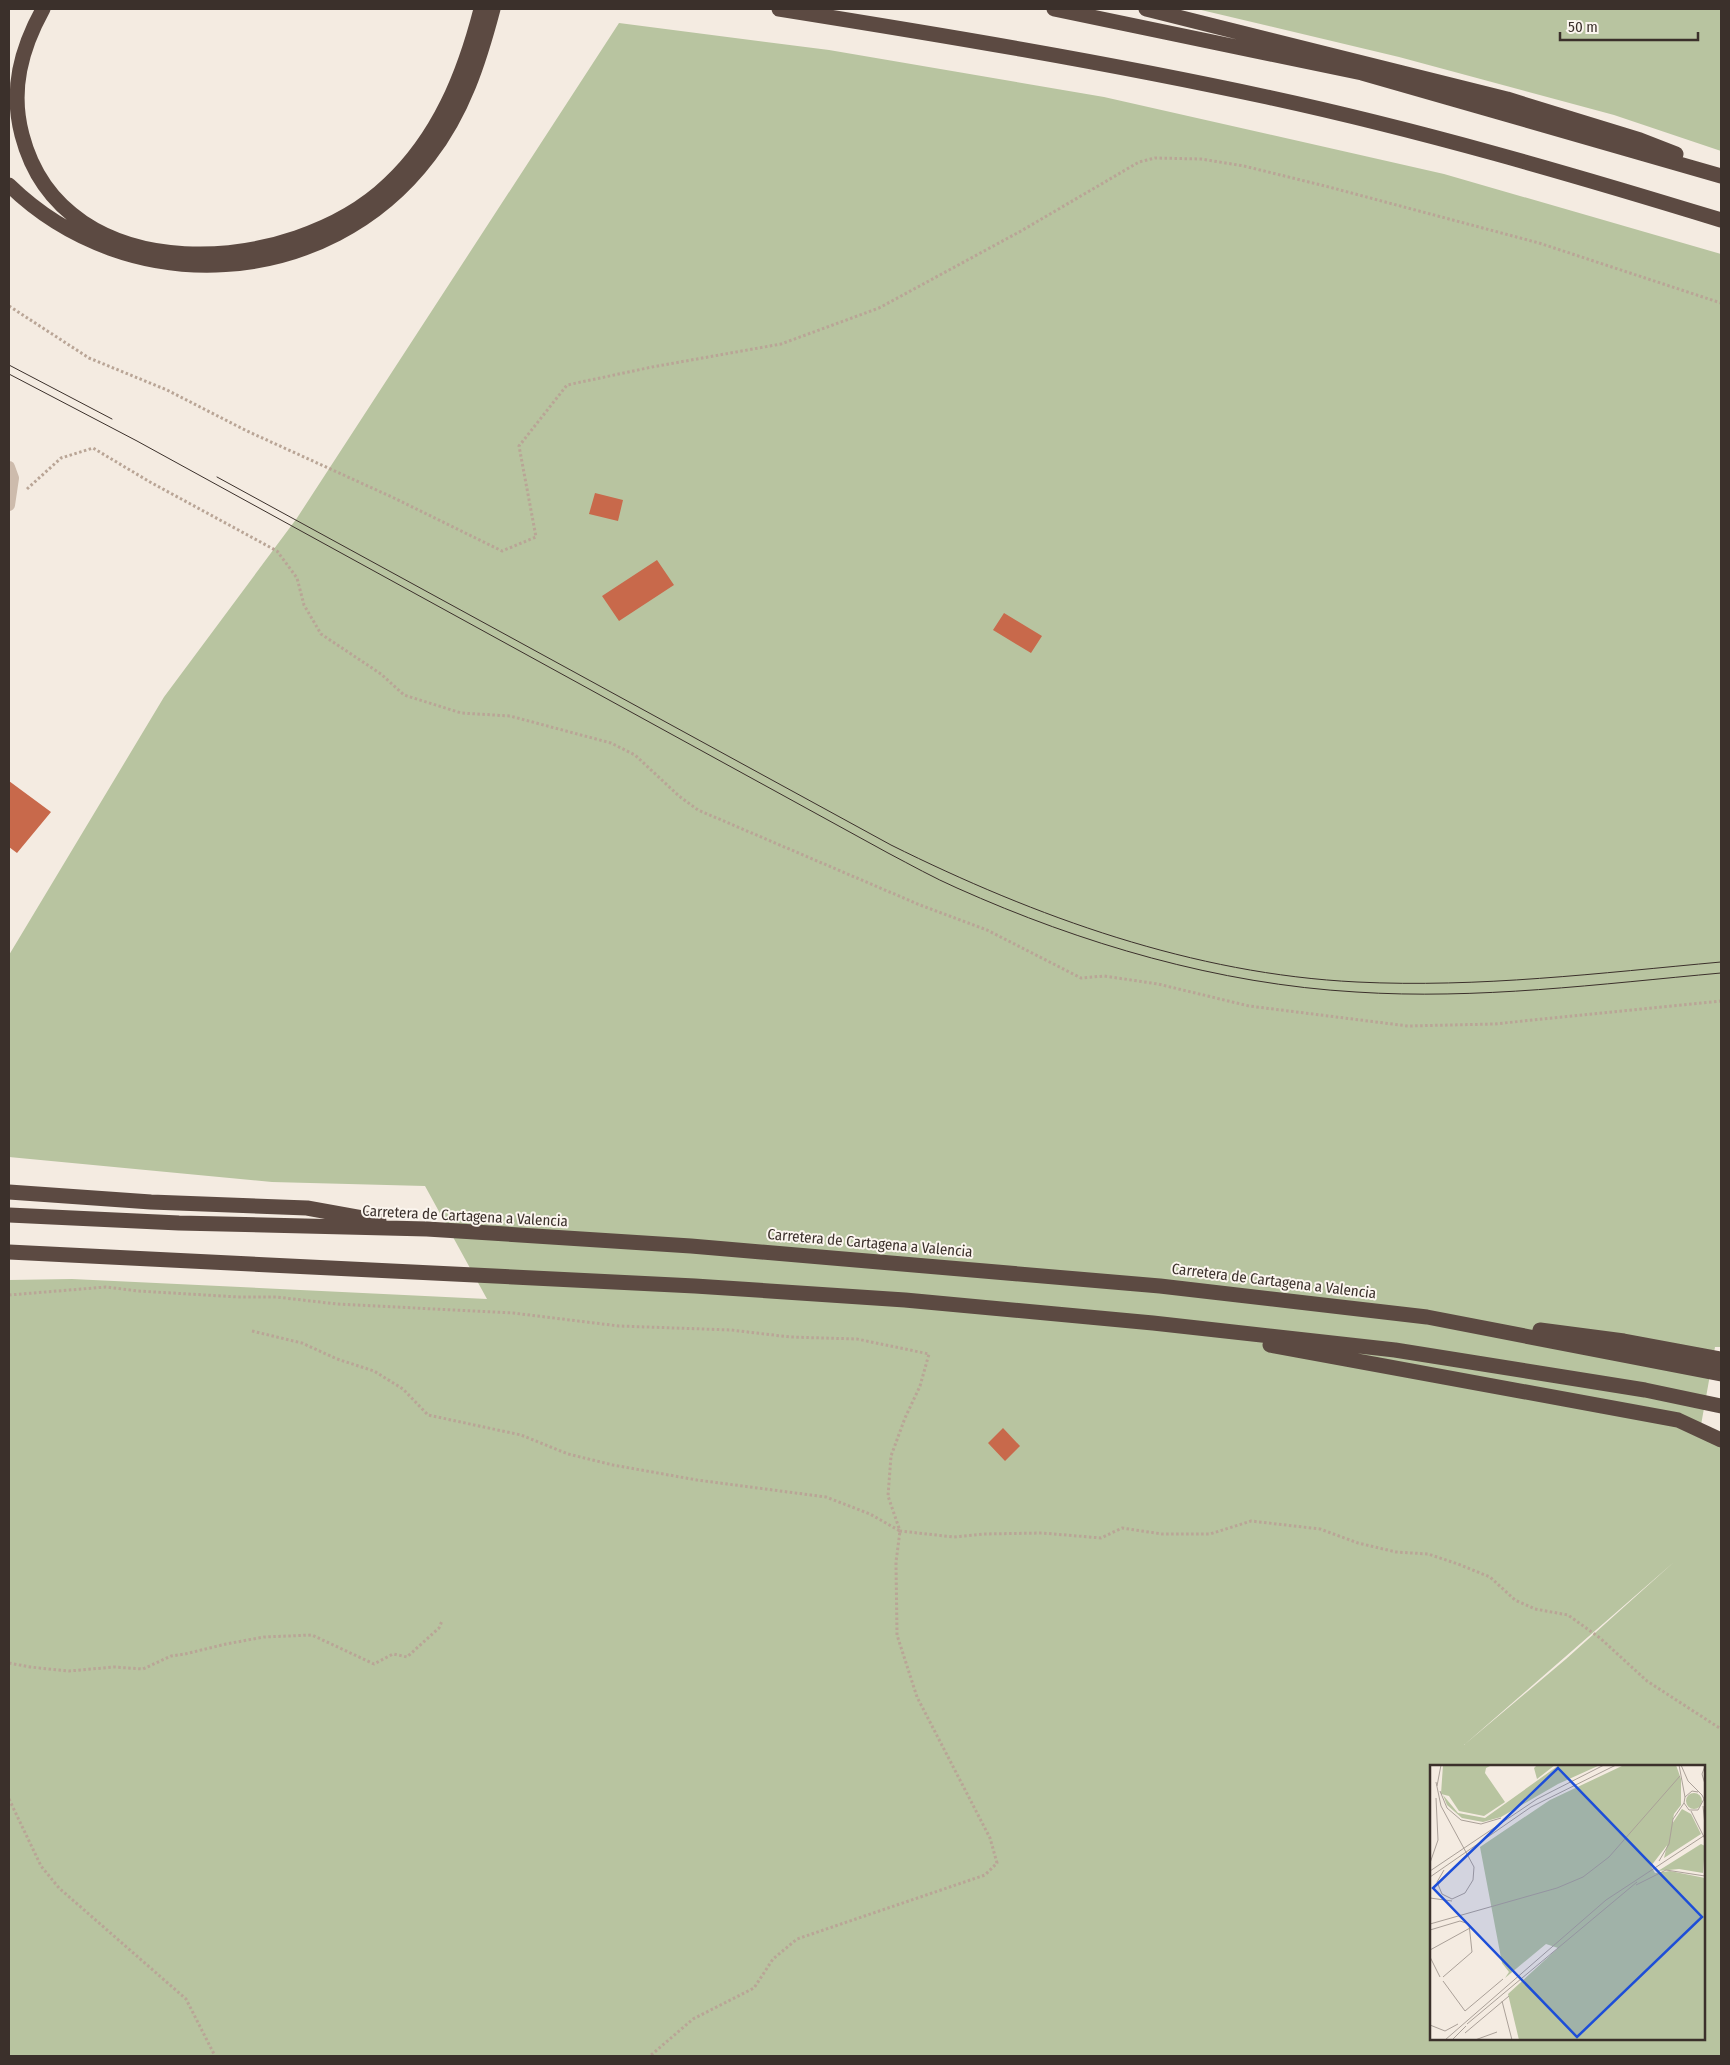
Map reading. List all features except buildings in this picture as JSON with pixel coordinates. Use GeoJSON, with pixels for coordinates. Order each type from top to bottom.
{"type":"FeatureCollection","features":[{"type":"Feature","properties":{"kind":"highway"},"geometry":{"type":"LineString","coordinates":[[43,9],[31,31],[22,55],[17,101],[20,124],[32,163],[43,183],[59,202],[84,223],[111,238],[142,248],[174,253],[212,254],[268,246],[297,238],[335,222],[357,209],[388,185],[406,167],[426,140],[445,109],[493,9]]}},
{"type":"Feature","properties":{"kind":"highway"},"geometry":{"type":"LineString","coordinates":[[9,185],[37,210],[56,223],[110,249],[136,258],[175,264],[215,265],[243,263],[287,254],[307,247],[336,234],[361,219],[404,185],[440,141],[472,81],[479,41],[481,9]]}},
{"type":"Feature","properties":{"kind":"highway"},"geometry":{"type":"LineString","coordinates":[[779,9],[982,41],[1267,97],[1445,141],[1594,182],[1721,220]]}},
{"type":"Feature","properties":{"kind":"highway"},"geometry":{"type":"LineString","coordinates":[[1054,9],[1362,73],[1721,176]]}},
{"type":"Feature","properties":{"kind":"highway"},"geometry":{"type":"LineString","coordinates":[[1146,9],[1507,99],[1640,140],[1721,172]]}},
{"type":"Feature","properties":{"kind":"highway"},"geometry":{"type":"LineString","coordinates":[[9,1192],[151,1202],[307,1208],[427,1230]]}},
{"type":"Feature","properties":{"kind":"highway","name":"Carretera de Cartagena a Valencia"},"geometry":{"type":"LineString","coordinates":[[9,1215],[179,1223],[427,1230],[691,1246],[1170,1287],[1427,1317],[1721,1374]]}},
{"type":"Feature","properties":{"kind":"highway"},"geometry":{"type":"LineString","coordinates":[[9,1252],[796,1292],[905,1300],[1153,1323],[1404,1351],[1645,1390],[1721,1406]]}},
{"type":"Feature","properties":{"kind":"highway"},"geometry":{"type":"LineString","coordinates":[[1427,1317],[1579,1334],[1721,1359]]}},
{"type":"Feature","properties":{"kind":"highway"},"geometry":{"type":"LineString","coordinates":[[1153,1323],[1678,1420],[1721,1440]]}},
{"type":"Feature","properties":{"kind":"street"},"geometry":{"type":"LineString","coordinates":[[9,467],[13,478],[9,505]]}},
{"type":"Feature","properties":{"kind":"path"},"geometry":{"type":"LineString","coordinates":[[9,306],[90,358],[167,390],[247,431],[394,498],[502,551],[536,537],[519,446],[567,385],[652,367],[781,344],[879,308],[1021,231],[1139,162],[1155,158],[1201,159],[1244,166],[1330,187],[1539,243],[1721,303]]}},
{"type":"Feature","properties":{"kind":"path"},"geometry":{"type":"LineString","coordinates":[[9,505],[61,458],[93,448],[150,482],[277,551],[297,578],[304,605],[321,634],[381,674],[404,694],[461,714],[510,716],[611,743],[635,755],[679,796],[698,810],[920,905],[988,930],[1081,978],[1104,976],[1158,984],[1249,1006],[1408,1026],[1494,1024],[1721,1001]]}},
{"type":"Feature","properties":{"kind":"path"},"geometry":{"type":"LineString","coordinates":[[9,1295],[106,1287],[220,1296],[276,1297],[338,1304],[513,1313],[619,1326],[731,1330],[790,1337],[857,1339],[929,1354],[920,1386],[905,1418],[891,1456],[888,1496],[900,1531],[896,1562],[897,1634],[917,1697],[990,1838],[997,1863],[986,1875],[797,1938],[773,1959],[754,1988],[692,2019],[650,2056]]}},
{"type":"Feature","properties":{"kind":"path"},"geometry":{"type":"LineString","coordinates":[[252,1331],[302,1342],[337,1359],[374,1371],[403,1389],[428,1415],[521,1436],[568,1454],[614,1465],[706,1481],[826,1497],[870,1514],[900,1531],[954,1537],[983,1534],[1042,1533],[1102,1538],[1122,1528],[1162,1534],[1210,1534],[1251,1521],[1320,1529],[1358,1543],[1396,1552],[1428,1554],[1458,1564],[1490,1578],[1515,1600],[1535,1609],[1568,1615],[1600,1638],[1647,1681],[1721,1728]]}},
{"type":"Feature","properties":{"kind":"path"},"geometry":{"type":"LineString","coordinates":[[9,1663],[69,1671],[114,1667],[143,1670],[171,1656],[226,1644],[264,1638],[312,1635],[374,1664],[393,1654],[407,1657],[439,1628],[442,1621]]}},
{"type":"Feature","properties":{"kind":"path"},"geometry":{"type":"LineString","coordinates":[[9,1799],[41,1866],[59,1888],[186,1999],[215,2056]]}},
{"type":"Feature","properties":{"kind":"green space"},"geometry":{"type":"Polygon","coordinates":[[[1197,9],[1721,9],[1721,151],[1614,115],[1399,57],[1197,9]]]}},
{"type":"Feature","properties":{"kind":"green space"},"geometry":{"type":"Polygon","coordinates":[[[619,23],[829,50],[1104,97],[1444,174],[1721,254],[1721,1347],[1715,1347],[1701,1425],[1721,1440],[1721,2056],[9,2056],[9,1280],[72,1279],[487,1299],[425,1186],[272,1182],[9,1157],[9,955],[164,697],[297,518],[619,23]],[[1674,1562],[1464,1745],[1566,1659],[1674,1562]]]}},
{"type":"Feature","properties":{"kind":"tram line"},"geometry":{"type":"LineString","coordinates":[[9,365],[112,419]]}},
{"type":"Feature","properties":{"kind":"tram line"},"geometry":{"type":"LineString","coordinates":[[9,374],[137,441],[914,867],[957,888],[1053,927],[1152,958],[1202,970],[1304,988],[1356,992],[1447,994],[1538,990],[1721,973]]}},
{"type":"Feature","properties":{"kind":"tram line"},"geometry":{"type":"LineString","coordinates":[[217,477],[891,845],[1002,896],[1117,938],[1235,967],[1296,977],[1357,982],[1448,983],[1494,981],[1585,975],[1721,962]]}}]}
